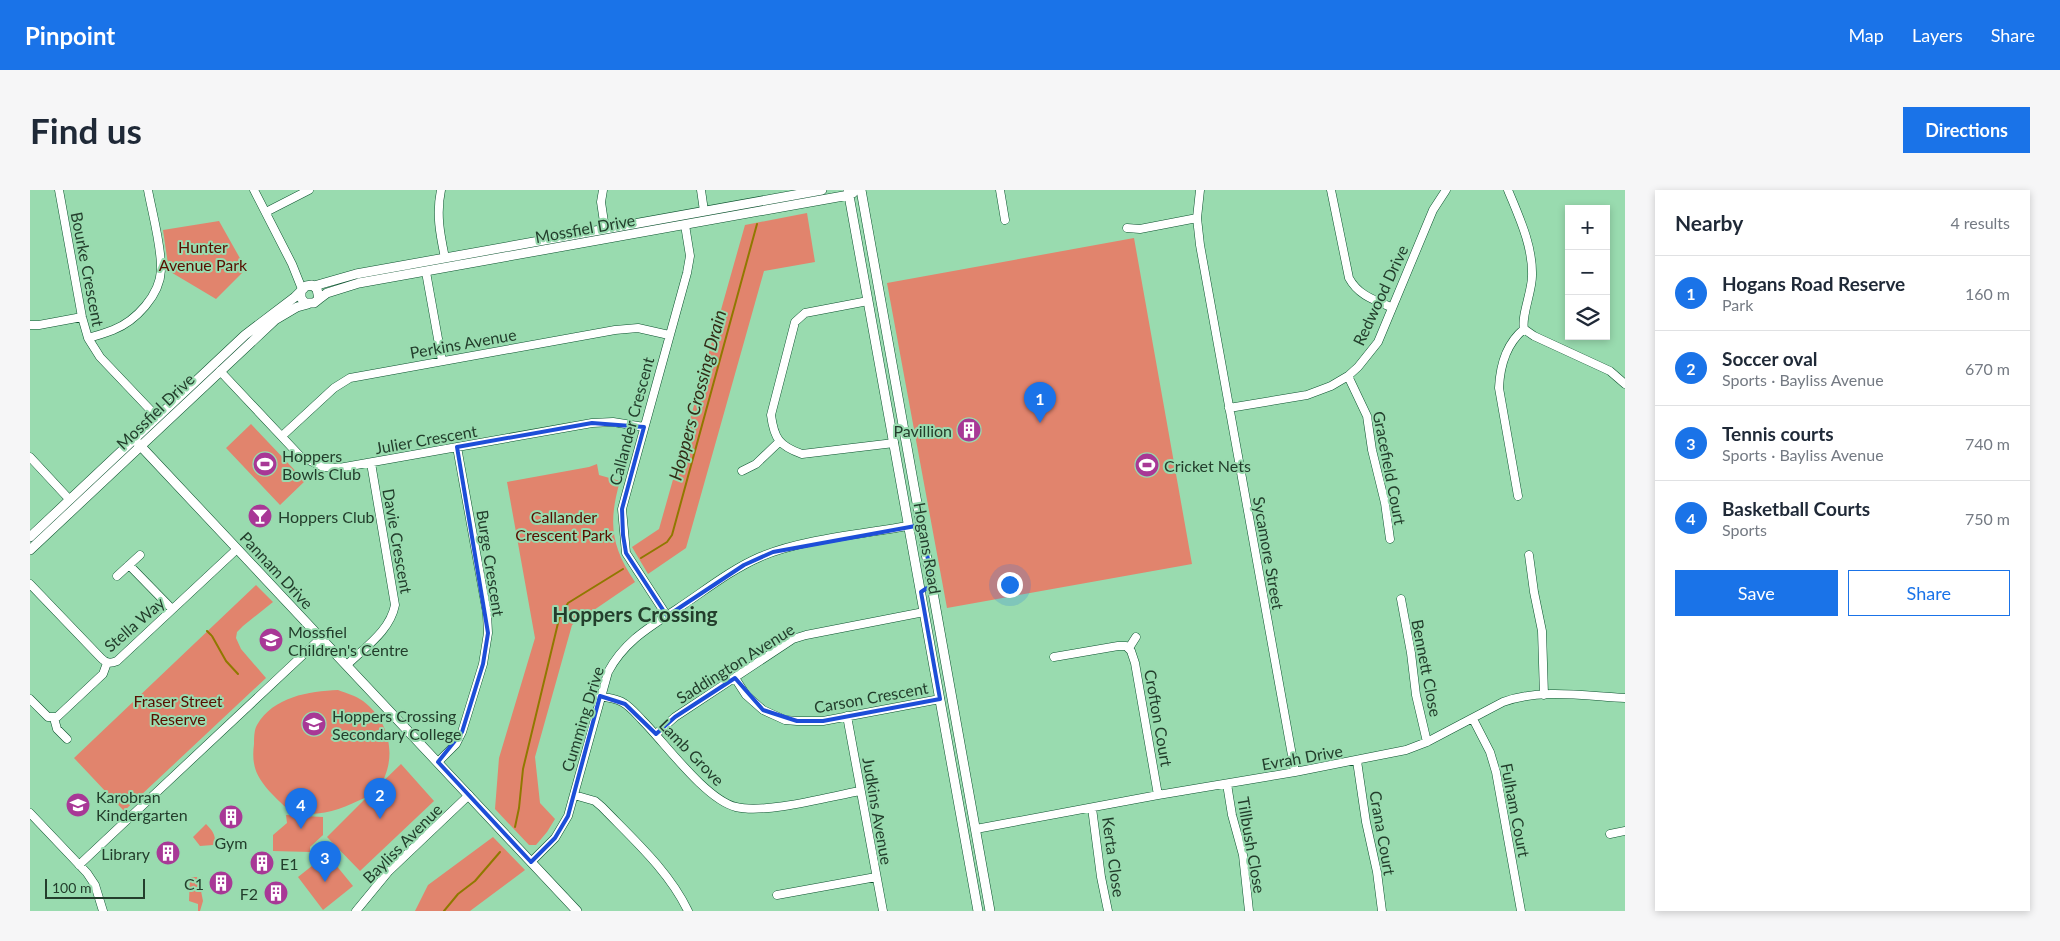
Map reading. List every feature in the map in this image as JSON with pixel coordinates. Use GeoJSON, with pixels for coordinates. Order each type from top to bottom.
{"type":"FeatureCollection","features":[{"type":"Feature","properties":{"kind":"street","name":"Bourke Crescent"},"geometry":{"type":"LineString","coordinates":[[59,190],[82,317],[88,338],[100,357],[160,420]]}},
{"type":"Feature","properties":{"kind":"street"},"geometry":{"type":"LineString","coordinates":[[88,338],[115,330],[128,321],[149,301],[158,285],[161,267],[148,190]]}},
{"type":"Feature","properties":{"kind":"street"},"geometry":{"type":"LineString","coordinates":[[254,190],[292,264],[301,290],[302,301],[308,304],[314,303],[319,299],[319,292],[313,286],[306,283],[292,264]]}},
{"type":"Feature","properties":{"kind":"street"},"geometry":{"type":"LineString","coordinates":[[266,212],[309,190]]}},
{"type":"Feature","properties":{"kind":"street"},"geometry":{"type":"LineString","coordinates":[[441,190],[438,218],[446,268]]}},
{"type":"Feature","properties":{"kind":"street"},"geometry":{"type":"LineString","coordinates":[[603,190],[601,202],[607,239]]}},
{"type":"Feature","properties":{"kind":"street"},"geometry":{"type":"LineString","coordinates":[[701,190],[706,221]]}},
{"type":"Feature","properties":{"kind":"street","name":"Mossfiel Drive"},"geometry":{"type":"LineString","coordinates":[[313,286],[356,274],[822,190]]}},
{"type":"Feature","properties":{"kind":"street","name":"Mossfiel Drive"},"geometry":{"type":"LineString","coordinates":[[319,299],[331,292],[359,284],[685,225],[859,190]]}},
{"type":"Feature","properties":{"kind":"street","name":"Hogans Road"},"geometry":{"type":"LineString","coordinates":[[859,190],[933,584],[990,911]]}},
{"type":"Feature","properties":{"kind":"street"},"geometry":{"type":"LineString","coordinates":[[1000,190],[1005,220]]}},
{"type":"Feature","properties":{"kind":"street","name":"Sycamore Street"},"geometry":{"type":"LineString","coordinates":[[1200,190],[1197,218],[1201,254],[1295,772]]}},
{"type":"Feature","properties":{"kind":"street"},"geometry":{"type":"LineString","coordinates":[[1331,190],[1349,278],[1361,293],[1391,307]]}},
{"type":"Feature","properties":{"kind":"street","name":"Redwood Drive"},"geometry":{"type":"LineString","coordinates":[[1229,408],[1307,395],[1331,386],[1348,376],[1368,356],[1378,342],[1433,210],[1446,190]]}},
{"type":"Feature","properties":{"kind":"street"},"geometry":{"type":"LineString","coordinates":[[1508,190],[1525,232],[1532,261],[1529,300],[1523,319],[1524,328],[1534,336],[1598,364],[1624,379]]}},
{"type":"Feature","properties":{"kind":"street","name":"Hogans Road"},"geometry":{"type":"LineString","coordinates":[[848,193],[978,911]]}},
{"type":"Feature","properties":{"kind":"street"},"geometry":{"type":"LineString","coordinates":[[684,215],[685,225]]}},
{"type":"Feature","properties":{"kind":"street"},"geometry":{"type":"LineString","coordinates":[[1127,228],[1140,229],[1197,218]]}},
{"type":"Feature","properties":{"kind":"street","name":"Callander Crescent"},"geometry":{"type":"LineString","coordinates":[[667,616],[626,553],[622,509],[690,256],[685,225]]}},
{"type":"Feature","properties":{"kind":"street"},"geometry":{"type":"LineString","coordinates":[[425,262],[442,361]]}},
{"type":"Feature","properties":{"kind":"street"},"geometry":{"type":"LineString","coordinates":[[301,290],[306,286],[313,286]]}},
{"type":"Feature","properties":{"kind":"street","name":"Mossfiel Drive"},"geometry":{"type":"LineString","coordinates":[[217,368],[245,335],[301,290]]}},
{"type":"Feature","properties":{"kind":"street"},"geometry":{"type":"LineString","coordinates":[[868,301],[805,313],[796,322],[771,415],[773,429],[780,442],[790,450],[802,454],[894,443]]}},
{"type":"Feature","properties":{"kind":"street","name":"Mossfiel Drive"},"geometry":{"type":"LineString","coordinates":[[30,537],[73,502],[217,368],[275,320],[297,307],[308,304]]}},
{"type":"Feature","properties":{"kind":"street"},"geometry":{"type":"LineString","coordinates":[[30,325],[39,326],[82,317]]}},
{"type":"Feature","properties":{"kind":"street"},"geometry":{"type":"LineString","coordinates":[[1518,496],[1499,388],[1500,374],[1510,344],[1515,336],[1524,328]]}},
{"type":"Feature","properties":{"kind":"street","name":"Perkins Avenue"},"geometry":{"type":"LineString","coordinates":[[282,436],[345,380],[621,329],[651,330],[669,335]]}},
{"type":"Feature","properties":{"kind":"street","name":"Julier Crescent"},"geometry":{"type":"LineString","coordinates":[[217,368],[300,456],[323,467],[339,468],[371,463],[592,423],[613,422],[644,427]]}},
{"type":"Feature","properties":{"kind":"street","name":"Gracefield Court"},"geometry":{"type":"LineString","coordinates":[[1348,376],[1367,416],[1372,450],[1385,503],[1390,539]]}},
{"type":"Feature","properties":{"kind":"street","name":"Pannam Drive"},"geometry":{"type":"LineString","coordinates":[[137,442],[577,911]]}},
{"type":"Feature","properties":{"kind":"street"},"geometry":{"type":"LineString","coordinates":[[742,471],[756,464],[780,442]]}},
{"type":"Feature","properties":{"kind":"street","name":"Burge Crescent"},"geometry":{"type":"LineString","coordinates":[[438,762],[456,744],[462,732],[483,664],[488,633],[487,613],[457,447]]}},
{"type":"Feature","properties":{"kind":"street"},"geometry":{"type":"LineString","coordinates":[[30,457],[73,502]]}},
{"type":"Feature","properties":{"kind":"street","name":"Davie Crescent"},"geometry":{"type":"LineString","coordinates":[[346,665],[387,626],[393,615],[395,605],[371,463]]}},
{"type":"Feature","properties":{"kind":"street","name":"Mossfiel Drive"},"geometry":{"type":"LineString","coordinates":[[30,550],[73,502]]}},
{"type":"Feature","properties":{"kind":"street"},"geometry":{"type":"LineString","coordinates":[[908,526],[921,524]]}},
{"type":"Feature","properties":{"kind":"street","name":"Cumming Drive"},"geometry":{"type":"LineString","coordinates":[[531,862],[555,838],[568,816],[600,696],[608,672],[624,647],[744,565],[773,552],[908,526]]}},
{"type":"Feature","properties":{"kind":"street","name":"Stella Way"},"geometry":{"type":"LineString","coordinates":[[30,584],[107,663],[117,661],[237,549]]}},
{"type":"Feature","properties":{"kind":"street"},"geometry":{"type":"LineString","coordinates":[[1528,554],[1542,631],[1544,695]]}},
{"type":"Feature","properties":{"kind":"street"},"geometry":{"type":"LineString","coordinates":[[117,576],[140,555]]}},
{"type":"Feature","properties":{"kind":"street"},"geometry":{"type":"LineString","coordinates":[[128,565],[172,609]]}},
{"type":"Feature","properties":{"kind":"street"},"geometry":{"type":"LineString","coordinates":[[921,592],[933,584]]}},
{"type":"Feature","properties":{"kind":"street","name":"Bennett Close"},"geometry":{"type":"LineString","coordinates":[[1401,599],[1411,653],[1416,695],[1427,742]]}},
{"type":"Feature","properties":{"kind":"street","name":"Saddington Avenue"},"geometry":{"type":"LineString","coordinates":[[656,734],[675,717],[793,640],[806,634],[924,612]]}},
{"type":"Feature","properties":{"kind":"street"},"geometry":{"type":"LineString","coordinates":[[1054,657],[1118,646],[1129,648],[1136,637]]}},
{"type":"Feature","properties":{"kind":"street"},"geometry":{"type":"LineString","coordinates":[[79,864],[321,638]]}},
{"type":"Feature","properties":{"kind":"street","name":"Crofton Court"},"geometry":{"type":"LineString","coordinates":[[1129,648],[1135,663],[1158,795]]}},
{"type":"Feature","properties":{"kind":"street"},"geometry":{"type":"LineString","coordinates":[[54,718],[103,674],[107,663]]}},
{"type":"Feature","properties":{"kind":"street","name":"Carson Crescent"},"geometry":{"type":"LineString","coordinates":[[735,678],[754,703],[763,710],[785,720],[809,722],[940,699]]}},
{"type":"Feature","properties":{"kind":"street","name":"Evrah Drive"},"geometry":{"type":"LineString","coordinates":[[976,829],[1357,761],[1406,750],[1427,742],[1510,700],[1544,695],[1625,698]]}},
{"type":"Feature","properties":{"kind":"street","name":"Lamb Grove"},"geometry":{"type":"LineString","coordinates":[[600,696],[625,704],[656,734],[704,788],[735,807],[764,809],[860,791]]}},
{"type":"Feature","properties":{"kind":"street"},"geometry":{"type":"LineString","coordinates":[[30,699],[46,716],[54,718]]}},
{"type":"Feature","properties":{"kind":"street","name":"Judkins Avenue"},"geometry":{"type":"LineString","coordinates":[[848,716],[882,911]]}},
{"type":"Feature","properties":{"kind":"street"},"geometry":{"type":"LineString","coordinates":[[54,718],[58,729],[67,739]]}},
{"type":"Feature","properties":{"kind":"street","name":"Fulham Court"},"geometry":{"type":"LineString","coordinates":[[1473,719],[1490,752],[1496,772],[1521,911]]}},
{"type":"Feature","properties":{"kind":"street","name":"Crana Court"},"geometry":{"type":"LineString","coordinates":[[1357,761],[1382,911]]}},
{"type":"Feature","properties":{"kind":"street","name":"Tillbush Close"},"geometry":{"type":"LineString","coordinates":[[1227,784],[1232,815],[1243,856],[1250,911]]}},
{"type":"Feature","properties":{"kind":"street","name":"Bayliss Avenue"},"geometry":{"type":"LineString","coordinates":[[356,911],[389,871],[469,795]]}},
{"type":"Feature","properties":{"kind":"street"},"geometry":{"type":"LineString","coordinates":[[574,795],[595,801],[602,807],[659,867],[682,897],[688,911]]}},
{"type":"Feature","properties":{"kind":"street","name":"Kerta Close"},"geometry":{"type":"LineString","coordinates":[[1092,808],[1100,876],[1108,911]]}},
{"type":"Feature","properties":{"kind":"street"},"geometry":{"type":"LineString","coordinates":[[30,813],[79,864],[95,885],[103,911]]}},
{"type":"Feature","properties":{"kind":"street"},"geometry":{"type":"LineString","coordinates":[[964,831],[976,829]]}},
{"type":"Feature","properties":{"kind":"street"},"geometry":{"type":"LineString","coordinates":[[1610,834],[1625,831]]}},
{"type":"Feature","properties":{"kind":"street"},"geometry":{"type":"LineString","coordinates":[[777,895],[876,877]]}},
{"type":"Feature","properties":{"kind":"highlighted area"},"geometry":{"type":"Polygon","coordinates":[[[592,423],[644,427],[622,509],[623,535],[626,553],[667,616],[744,565],[773,552],[921,525],[933,584],[921,592],[940,699],[823,721],[797,721],[763,710],[735,678],[675,717],[656,734],[625,704],[600,696],[568,816],[555,838],[531,862],[438,762],[462,732],[483,664],[488,633],[457,447],[592,423]]]}},
{"type":"Feature","properties":{"kind":"green space"},"geometry":{"type":"Polygon","coordinates":[[[807,213],[815,262],[764,271],[686,548],[648,574],[632,547],[659,529],[745,225],[807,213]]]}},
{"type":"Feature","properties":{"kind":"green space","name":"Hunter Avenue Park"},"geometry":{"type":"Polygon","coordinates":[[[219,221],[246,269],[216,299],[169,271],[163,230],[219,221]]]}},
{"type":"Feature","properties":{"kind":"green space"},"geometry":{"type":"Polygon","coordinates":[[[1134,238],[1192,564],[947,608],[887,283],[1134,238]]]}},
{"type":"Feature","properties":{"kind":"green space","name":"Hoppers Bowls Club"},"geometry":{"type":"Polygon","coordinates":[[[251,424],[305,481],[280,505],[226,448],[251,424]]]}},
{"type":"Feature","properties":{"kind":"green space","name":"Callander Crescent Park"},"geometry":{"type":"Polygon","coordinates":[[[597,464],[599,475],[620,481],[614,509],[614,534],[621,557],[635,582],[572,625],[535,757],[540,803],[555,819],[536,845],[529,845],[495,809],[499,758],[535,638],[507,482],[597,464]]]}},
{"type":"Feature","properties":{"kind":"green space","name":"Fraser Street Reserve"},"geometry":{"type":"Polygon","coordinates":[[[256,585],[273,602],[243,626],[237,632],[236,638],[241,649],[266,678],[124,811],[74,758],[256,585]]]}},
{"type":"Feature","properties":{"kind":"green space"},"geometry":{"type":"Polygon","coordinates":[[[338,690],[360,699],[371,708],[378,716],[387,735],[389,745],[388,766],[384,778],[373,791],[401,764],[434,801],[360,871],[327,837],[367,797],[325,813],[307,814],[294,812],[281,803],[263,783],[256,772],[253,759],[256,727],[264,715],[272,708],[293,697],[304,694],[338,690]]]}},
{"type":"Feature","properties":{"kind":"green space"},"geometry":{"type":"Polygon","coordinates":[[[286,815],[323,817],[323,835],[310,847],[310,852],[273,851],[273,835],[287,823],[286,815]]]}},
{"type":"Feature","properties":{"kind":"green space"},"geometry":{"type":"Polygon","coordinates":[[[206,824],[214,834],[215,839],[213,845],[200,846],[193,837],[206,824]]]}},
{"type":"Feature","properties":{"kind":"green space"},"geometry":{"type":"Polygon","coordinates":[[[493,837],[525,870],[470,911],[415,911],[428,885],[493,837]]]}},
{"type":"Feature","properties":{"kind":"green space"},"geometry":{"type":"Polygon","coordinates":[[[327,854],[353,886],[323,910],[298,877],[327,854]]]}},
{"type":"Feature","properties":{"kind":"green space"},"geometry":{"type":"Polygon","coordinates":[[[190,877],[197,877],[198,890],[201,891],[203,901],[200,911],[198,911],[198,904],[189,901],[190,877]]]}},
{"type":"Feature","properties":{"kind":"waterway","name":"Hoppers Crossing Drain"},"geometry":{"type":"LineString","coordinates":[[641,558],[667,542],[672,535],[757,224]]}},
{"type":"Feature","properties":{"kind":"waterway","name":"Hoppers Crossing Drain"},"geometry":{"type":"LineString","coordinates":[[515,827],[523,769],[559,619],[568,603],[623,569]]}},
{"type":"Feature","properties":{"kind":"waterway"},"geometry":{"type":"LineString","coordinates":[[207,631],[211,635]]}},
{"type":"Feature","properties":{"kind":"waterway"},"geometry":{"type":"LineString","coordinates":[[212,636],[226,661],[238,674]]}},
{"type":"Feature","properties":{"kind":"waterway","name":"Hoppers Crossing Drain"},"geometry":{"type":"LineString","coordinates":[[444,911],[458,894],[475,881],[500,852]]}},
{"type":"Feature","properties":{"kind":"place","name":"Hogans Road Reserve"},"geometry":{"type":"Point","coordinates":[1040,423]}},
{"type":"Feature","properties":{"kind":"place","name":"Pavillion"},"geometry":{"type":"Point","coordinates":[969,430]}},
{"type":"Feature","properties":{"kind":"place","name":"Hoppers Bowls Club"},"geometry":{"type":"Point","coordinates":[265,464]}},
{"type":"Feature","properties":{"kind":"place","name":"Cricket Nets"},"geometry":{"type":"Point","coordinates":[1147,465]}},
{"type":"Feature","properties":{"kind":"place","name":"Hoppers Club"},"geometry":{"type":"Point","coordinates":[260,516]}},
{"type":"Feature","properties":{"kind":"place","name":"Mossfiel Children's Centre"},"geometry":{"type":"Point","coordinates":[271,640]}},
{"type":"Feature","properties":{"kind":"place","name":"Hoppers Crossing Secondary College"},"geometry":{"type":"Point","coordinates":[314,724]}},
{"type":"Feature","properties":{"kind":"place","name":"Karobran Kindergarten"},"geometry":{"type":"Point","coordinates":[78,805]}},
{"type":"Feature","properties":{"kind":"place","name":"Gym"},"geometry":{"type":"Point","coordinates":[231,817]}},
{"type":"Feature","properties":{"kind":"place","name":"Soccer oval"},"geometry":{"type":"Point","coordinates":[380,819]}},
{"type":"Feature","properties":{"kind":"place","name":"Basketball Courts"},"geometry":{"type":"Point","coordinates":[301,829]}},
{"type":"Feature","properties":{"kind":"place","name":"Library"},"geometry":{"type":"Point","coordinates":[168,853]}},
{"type":"Feature","properties":{"kind":"place","name":"E1"},"geometry":{"type":"Point","coordinates":[262,863]}},
{"type":"Feature","properties":{"kind":"place","name":"Tennis courts"},"geometry":{"type":"Point","coordinates":[325,882]}},
{"type":"Feature","properties":{"kind":"place","name":"C1"},"geometry":{"type":"Point","coordinates":[221,883]}},
{"type":"Feature","properties":{"kind":"place","name":"F2"},"geometry":{"type":"Point","coordinates":[276,893]}},
{"type":"Feature","properties":{"kind":"district","name":"Hoppers Crossing"},"geometry":{"type":"Point","coordinates":[635,613]}}]}
